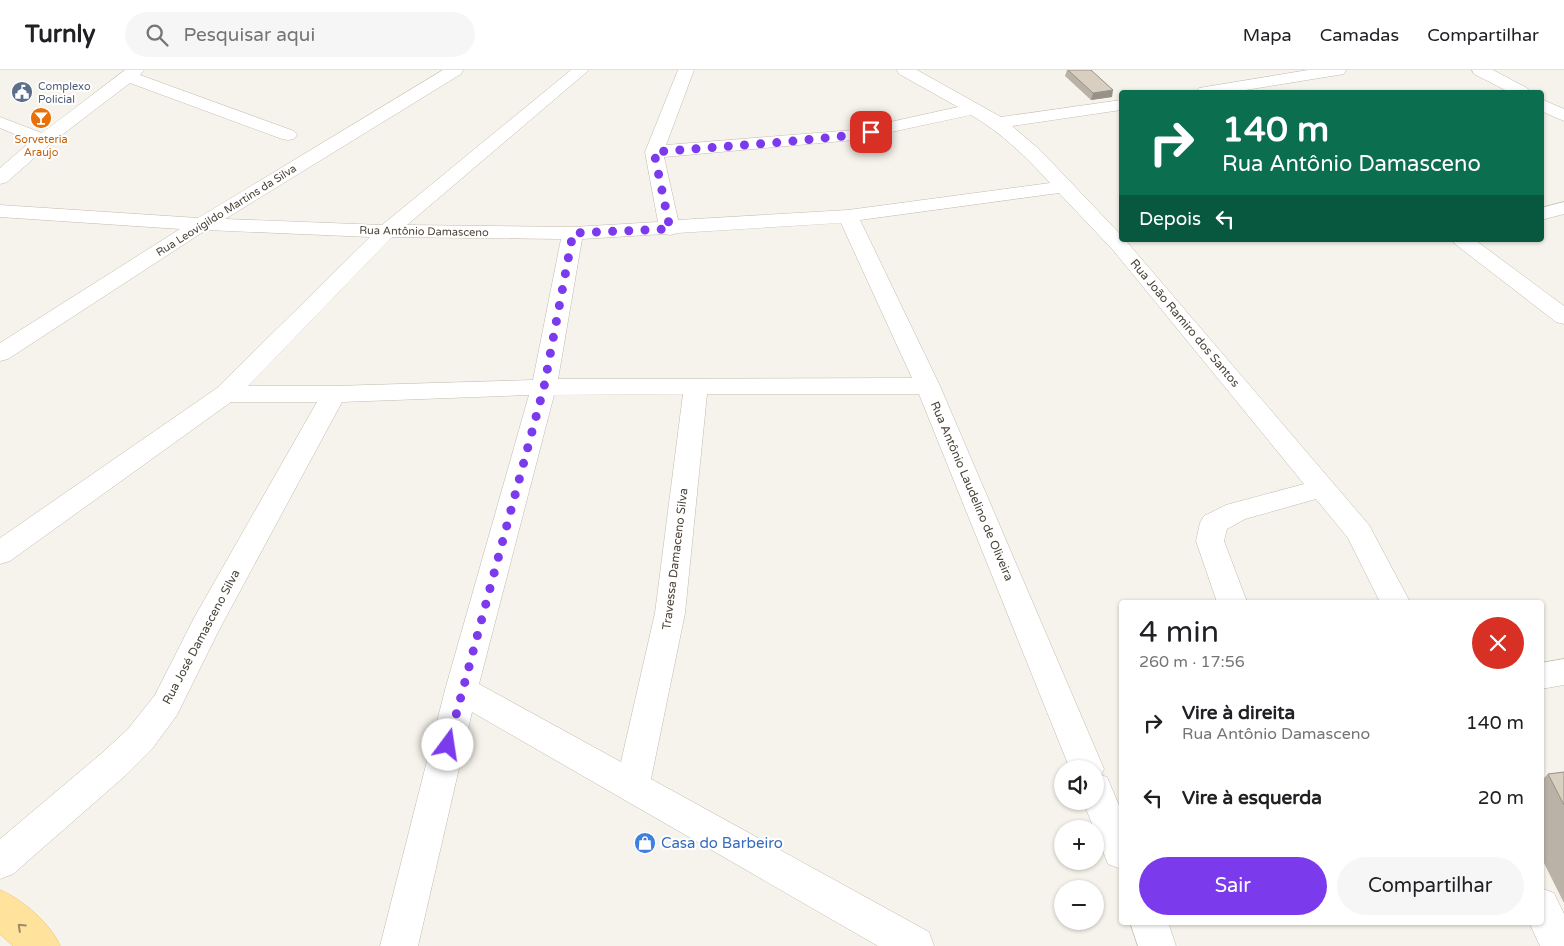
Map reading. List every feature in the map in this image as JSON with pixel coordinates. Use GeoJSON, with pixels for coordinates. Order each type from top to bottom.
{"type":"FeatureCollection","features":[{"type":"Feature","properties":{"kind":"main road"},"geometry":{"type":"LineString","coordinates":[[0,908],[41,946]]}},
{"type":"Feature","properties":{"kind":"street","name":"Rua Leovigildo Martins da Silva"},"geometry":{"type":"LineString","coordinates":[[0,354],[202,224],[456,70]]}},
{"type":"Feature","properties":{"kind":"street"},"geometry":{"type":"LineString","coordinates":[[0,553],[226,394],[387,231],[581,70]]}},
{"type":"Feature","properties":{"kind":"street"},"geometry":{"type":"LineString","coordinates":[[670,229],[654,152],[686,70]]}},
{"type":"Feature","properties":{"kind":"street","name":"Rua João Ramiro dos Santos"},"geometry":{"type":"LineString","coordinates":[[905,70],[998,123],[1033,154],[1120,246],[1359,532],[1394,600]]}},
{"type":"Feature","properties":{"kind":"street"},"geometry":{"type":"LineString","coordinates":[[1237,70],[1262,89]]}},
{"type":"Feature","properties":{"kind":"street"},"geometry":{"type":"LineString","coordinates":[[1243,90],[1262,89],[1338,70]]}},
{"type":"Feature","properties":{"kind":"street"},"geometry":{"type":"LineString","coordinates":[[1480,70],[1517,90]]}},
{"type":"Feature","properties":{"kind":"street"},"geometry":{"type":"LineString","coordinates":[[0,178],[44,140],[132,73],[288,135]]}},
{"type":"Feature","properties":{"kind":"street"},"geometry":{"type":"LineString","coordinates":[[998,123],[1119,105]]}},
{"type":"Feature","properties":{"kind":"street"},"geometry":{"type":"LineString","coordinates":[[1544,106],[1564,116]]}},
{"type":"Feature","properties":{"kind":"street"},"geometry":{"type":"LineString","coordinates":[[654,152],[854,135],[975,109]]}},
{"type":"Feature","properties":{"kind":"street"},"geometry":{"type":"LineString","coordinates":[[0,122],[44,140]]}},
{"type":"Feature","properties":{"kind":"street","name":"Rua Antônio Damasceno"},"geometry":{"type":"LineString","coordinates":[[0,210],[202,224],[387,231],[573,233],[670,229],[848,216],[1064,187]]}},
{"type":"Feature","properties":{"kind":"street"},"geometry":{"type":"LineString","coordinates":[[1544,213],[1564,208]]}},
{"type":"Feature","properties":{"kind":"street","name":"Rua Antônio Laudelino de Oliveira"},"geometry":{"type":"LineString","coordinates":[[848,216],[928,386],[1083,760]]}},
{"type":"Feature","properties":{"kind":"street"},"geometry":{"type":"LineString","coordinates":[[399,946],[462,690],[544,387],[573,233]]}},
{"type":"Feature","properties":{"kind":"street"},"geometry":{"type":"LineString","coordinates":[[1465,242],[1560,311]]}},
{"type":"Feature","properties":{"kind":"street"},"geometry":{"type":"LineString","coordinates":[[226,394],[334,394],[544,387],[928,386]]}},
{"type":"Feature","properties":{"kind":"street","name":"Travessa Damaceno Silva"},"geometry":{"type":"LineString","coordinates":[[632,788],[670,613],[696,387]]}},
{"type":"Feature","properties":{"kind":"street","name":"Rua José Damasceno Silva"},"geometry":{"type":"LineString","coordinates":[[0,862],[114,764],[140,739],[166,705],[205,627],[334,394]]}},
{"type":"Feature","properties":{"kind":"street"},"geometry":{"type":"LineString","coordinates":[[1231,600],[1210,541],[1214,524],[1236,512],[1323,488]]}},
{"type":"Feature","properties":{"kind":"street"},"geometry":{"type":"LineString","coordinates":[[1544,675],[1564,672]]}},
{"type":"Feature","properties":{"kind":"street"},"geometry":{"type":"LineString","coordinates":[[462,690],[632,788],[915,946]]}},
{"type":"Feature","properties":{"kind":"street"},"geometry":{"type":"LineString","coordinates":[[1104,810],[1119,847]]}},
{"type":"Feature","properties":{"kind":"street"},"geometry":{"type":"LineString","coordinates":[[1544,912],[1560,946]]}},
{"type":"Feature","properties":{"kind":"street"},"geometry":{"type":"LineString","coordinates":[[1150,925],[1157,946]]}},
{"type":"Feature","properties":{"kind":"building"},"geometry":{"type":"Polygon","coordinates":[[[1068,70],[1091,70],[1113,90],[1093,93],[1068,70]]]}},
{"type":"Feature","properties":{"kind":"building"},"geometry":{"type":"Polygon","coordinates":[[[1564,772],[1564,805],[1548,774],[1564,772]]]}},
{"type":"Feature","properties":{"kind":"place","name":"Complexo Policial"},"geometry":{"type":"Point","coordinates":[22,92]}},
{"type":"Feature","properties":{"kind":"place","name":"Sorveteria Araujo"},"geometry":{"type":"Point","coordinates":[41,118]}},
{"type":"Feature","properties":{"kind":"place","name":"Casa do Barbeiro"},"geometry":{"type":"Point","coordinates":[645,843]}},
{"type":"Feature","properties":{"kind":"route"},"geometry":{"type":"LineString","coordinates":[[448,745],[544,387],[573,233],[670,229],[654,152],[784,142],[871,132]]}}]}
